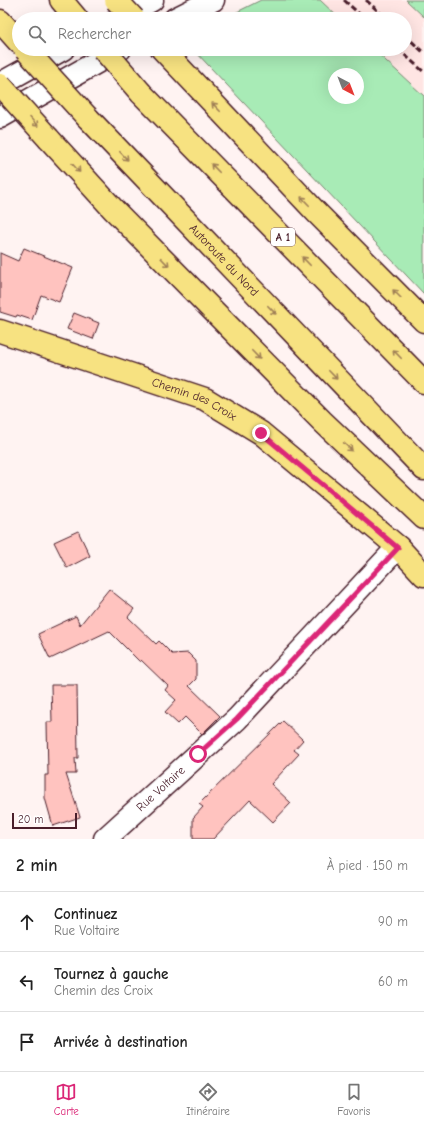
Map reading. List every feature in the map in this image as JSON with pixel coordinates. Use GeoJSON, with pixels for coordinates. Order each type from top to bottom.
{"type":"FeatureCollection","features":[{"type":"Feature","properties":{"kind":"main road"},"geometry":{"type":"LineString","coordinates":[[60,0],[71,12]]}},
{"type":"Feature","properties":{"kind":"main road"},"geometry":{"type":"LineString","coordinates":[[116,0],[127,12]]}},
{"type":"Feature","properties":{"kind":"main road","name":"Autoroute du Nord"},"geometry":{"type":"LineString","coordinates":[[31,56],[87,117],[424,469]]}},
{"type":"Feature","properties":{"kind":"main road","name":"A 1"},"geometry":{"type":"LineString","coordinates":[[109,56],[142,93],[424,382]]}},
{"type":"Feature","properties":{"kind":"main road"},"geometry":{"type":"LineString","coordinates":[[168,56],[316,212],[424,321]]}},
{"type":"Feature","properties":{"kind":"main road"},"geometry":{"type":"LineString","coordinates":[[0,84],[114,210],[322,421],[424,518]]}},
{"type":"Feature","properties":{"kind":"main road","name":"Chemin des Croix"},"geometry":{"type":"LineString","coordinates":[[0,331],[205,399],[261,433],[398,548],[424,576]]}},
{"type":"Feature","properties":{"kind":"street"},"geometry":{"type":"LineString","coordinates":[[131,12],[152,0]]}},
{"type":"Feature","properties":{"kind":"street"},"geometry":{"type":"LineString","coordinates":[[189,12],[213,0]]}},
{"type":"Feature","properties":{"kind":"street"},"geometry":{"type":"LineString","coordinates":[[0,84],[50,56]]}},
{"type":"Feature","properties":{"kind":"street"},"geometry":{"type":"LineString","coordinates":[[0,117],[108,56]]}},
{"type":"Feature","properties":{"kind":"street","name":"Rue Voltaire"},"geometry":{"type":"LineString","coordinates":[[105,839],[237,719],[398,548]]}},
{"type":"Feature","properties":{"kind":"shaded area"},"geometry":{"type":"Polygon","coordinates":[[[320,0],[406,0],[424,17],[424,96],[381,56],[412,56],[412,12],[333,12],[320,0]]]}},
{"type":"Feature","properties":{"kind":"green space"},"geometry":{"type":"Polygon","coordinates":[[[261,0],[320,0],[333,12],[237,12],[261,0]]]}},
{"type":"Feature","properties":{"kind":"green space"},"geometry":{"type":"Polygon","coordinates":[[[406,0],[424,0],[424,17],[406,0]]]}},
{"type":"Feature","properties":{"kind":"green space"},"geometry":{"type":"Polygon","coordinates":[[[200,56],[381,56],[424,96],[424,294],[200,56]]]}},
{"type":"Feature","properties":{"kind":"building"},"geometry":{"type":"Polygon","coordinates":[[[24,248],[73,268],[59,302],[41,295],[32,320],[17,315],[16,317],[0,312],[0,253],[18,261],[24,248]]]}},
{"type":"Feature","properties":{"kind":"building"},"geometry":{"type":"Polygon","coordinates":[[[74,313],[99,323],[93,339],[67,329],[74,313]]]}},
{"type":"Feature","properties":{"kind":"building"},"geometry":{"type":"Polygon","coordinates":[[[78,531],[90,556],[67,568],[54,542],[78,531]]]}},
{"type":"Feature","properties":{"kind":"building"},"geometry":{"type":"Polygon","coordinates":[[[109,589],[134,609],[128,617],[156,644],[159,641],[172,654],[188,653],[196,661],[196,679],[189,686],[220,716],[202,734],[185,717],[178,724],[165,712],[176,700],[165,690],[168,686],[141,660],[140,662],[109,631],[50,659],[38,634],[76,616],[80,625],[109,589]]]}},
{"type":"Feature","properties":{"kind":"building"},"geometry":{"type":"Polygon","coordinates":[[[51,685],[77,685],[78,758],[75,758],[76,774],[66,774],[80,817],[53,826],[45,798],[45,775],[48,775],[47,722],[52,722],[51,685]]]}},
{"type":"Feature","properties":{"kind":"building"},"geometry":{"type":"Polygon","coordinates":[[[283,721],[303,740],[294,750],[299,754],[271,784],[291,803],[273,822],[250,800],[213,839],[193,839],[193,818],[203,807],[199,804],[283,721]]]}},
{"type":"Feature","properties":{"kind":"railway"},"geometry":{"type":"LineString","coordinates":[[344,0],[357,12]]}},
{"type":"Feature","properties":{"kind":"railway"},"geometry":{"type":"LineString","coordinates":[[366,0],[379,12]]}},
{"type":"Feature","properties":{"kind":"railway"},"geometry":{"type":"LineString","coordinates":[[412,42],[424,53]]}},
{"type":"Feature","properties":{"kind":"railway"},"geometry":{"type":"LineString","coordinates":[[406,56],[424,72]]}},
{"type":"Feature","properties":{"kind":"route"},"geometry":{"type":"LineString","coordinates":[[198,754],[237,719],[398,548],[261,433]]}}]}
